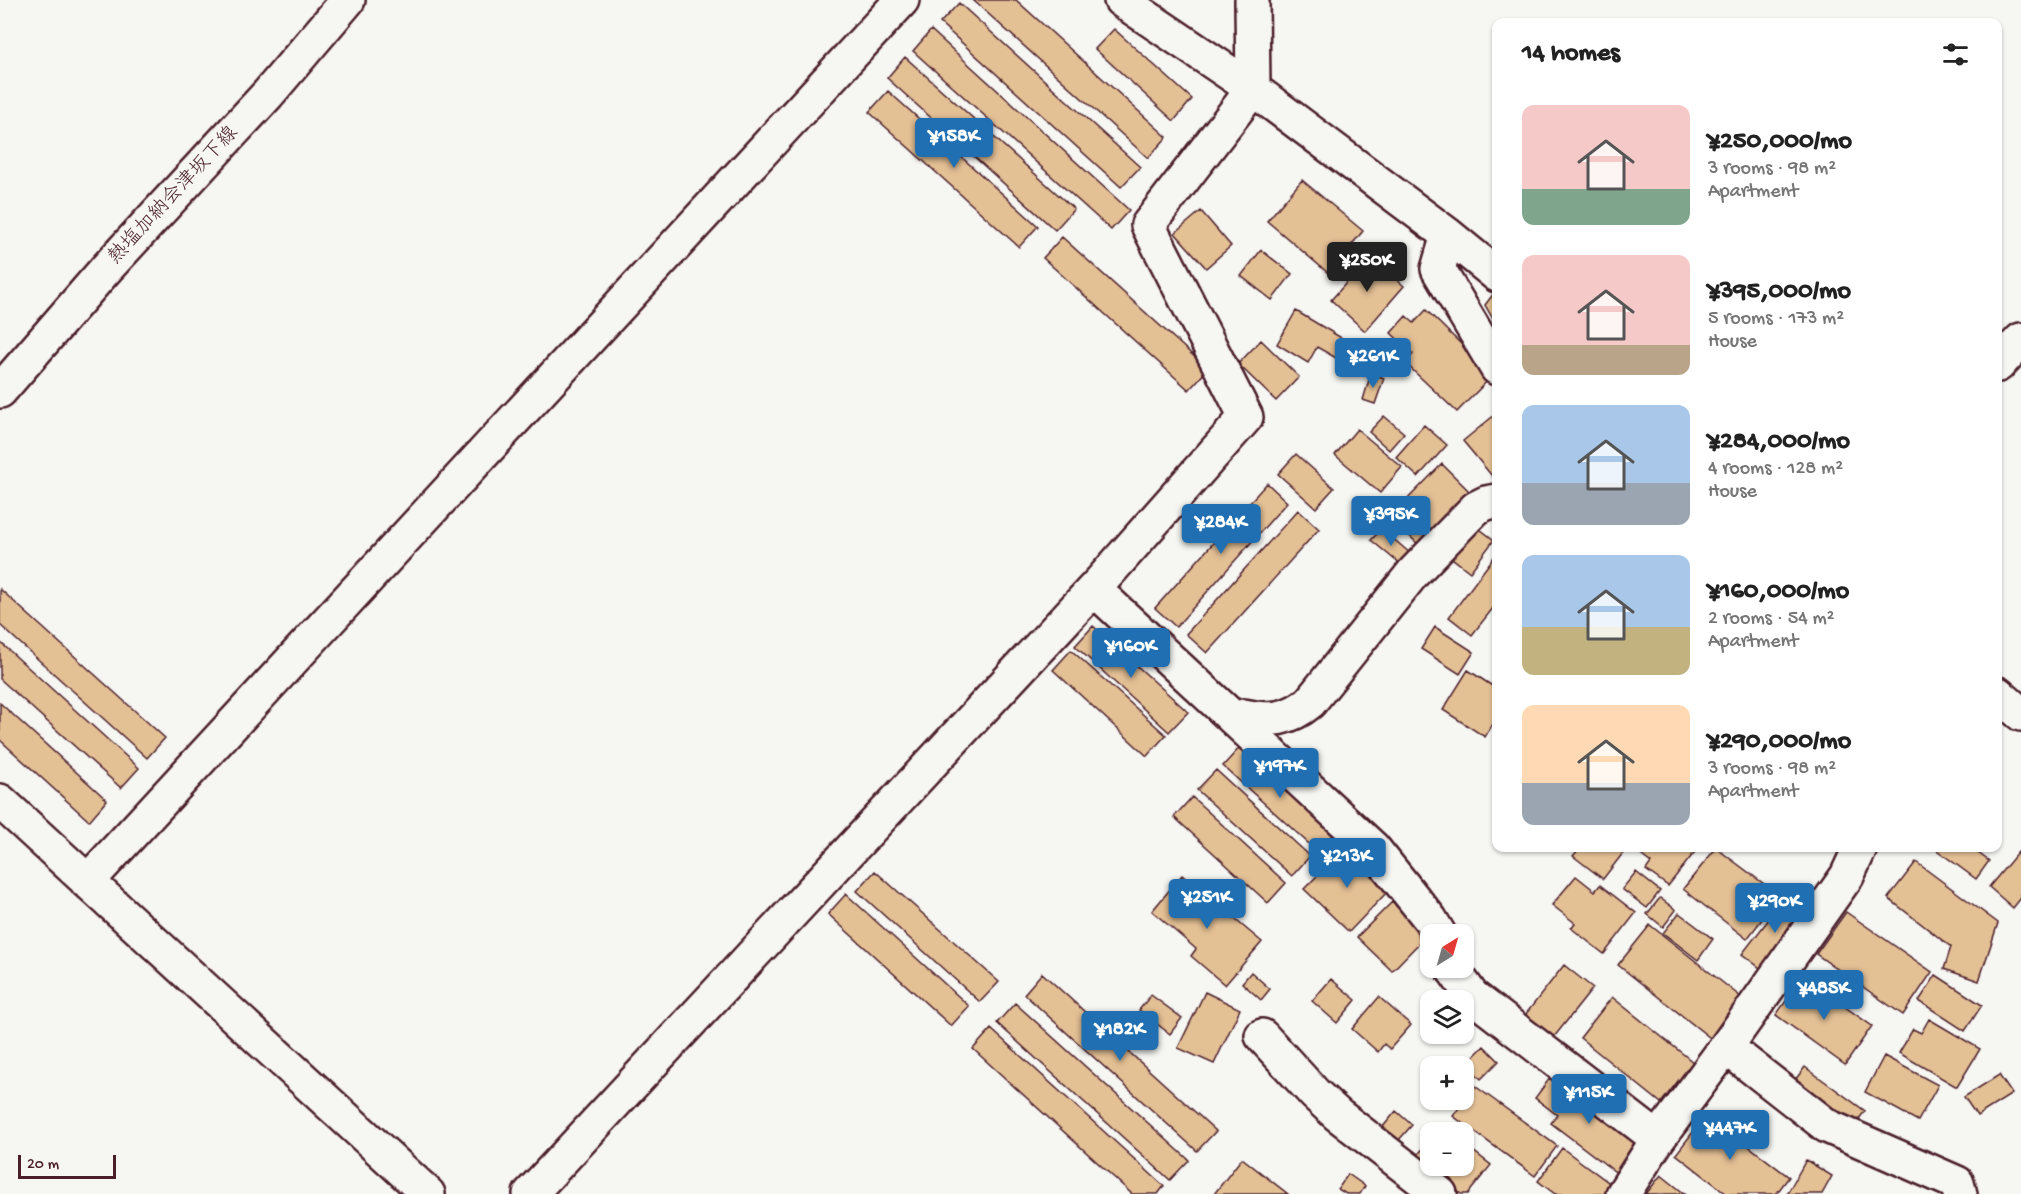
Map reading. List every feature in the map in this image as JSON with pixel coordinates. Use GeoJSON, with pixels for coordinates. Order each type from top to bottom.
{"type":"FeatureCollection","features":[{"type":"Feature","properties":{"kind":"street","name":"熱塩加納会津坂下線"},"geometry":{"type":"LineString","coordinates":[[0,392],[105,270],[268,94],[348,0]]}},
{"type":"Feature","properties":{"kind":"street"},"geometry":{"type":"LineString","coordinates":[[87,882],[902,0]]}},
{"type":"Feature","properties":{"kind":"street"},"geometry":{"type":"LineString","coordinates":[[1120,0],[1253,89],[1448,235],[1492,271]]}},
{"type":"Feature","properties":{"kind":"street"},"geometry":{"type":"LineString","coordinates":[[530,1194],[1094,589],[1246,417],[1148,225],[1253,89],[1252,0]]}},
{"type":"Feature","properties":{"kind":"street"},"geometry":{"type":"LineString","coordinates":[[1448,235],[1438,269],[1492,360]]}},
{"type":"Feature","properties":{"kind":"street"},"geometry":{"type":"LineString","coordinates":[[2002,361],[2021,340]]}},
{"type":"Feature","properties":{"kind":"street"},"geometry":{"type":"LineString","coordinates":[[1238,722],[1244,716],[1271,720],[1290,716],[1310,702],[1413,573],[1476,508],[1492,502]]}},
{"type":"Feature","properties":{"kind":"street"},"geometry":{"type":"LineString","coordinates":[[1094,589],[1373,848],[1433,924]]}},
{"type":"Feature","properties":{"kind":"street"},"geometry":{"type":"LineString","coordinates":[[2002,697],[2021,714]]}},
{"type":"Feature","properties":{"kind":"street"},"geometry":{"type":"LineString","coordinates":[[0,801],[428,1194]]}},
{"type":"Feature","properties":{"kind":"street"},"geometry":{"type":"LineString","coordinates":[[1623,1194],[1658,1139],[1847,876],[1858,852]]}},
{"type":"Feature","properties":{"kind":"street"},"geometry":{"type":"LineString","coordinates":[[1459,978],[1472,996],[1658,1139]]}},
{"type":"Feature","properties":{"kind":"street"},"geometry":{"type":"LineString","coordinates":[[1262,1036],[1315,1094],[1338,1115],[1440,1194]]}},
{"type":"Feature","properties":{"kind":"street"},"geometry":{"type":"LineString","coordinates":[[1726,1047],[1827,1126],[1957,1183],[1960,1194]]}},
{"type":"Feature","properties":{"kind":"building"},"geometry":{"type":"Polygon","coordinates":[[[973,0],[1016,0],[1167,137],[1148,158],[973,0]]]}},
{"type":"Feature","properties":{"kind":"building"},"geometry":{"type":"Polygon","coordinates":[[[959,3],[1140,167],[1121,187],[940,23],[959,3]]]}},
{"type":"Feature","properties":{"kind":"building"},"geometry":{"type":"Polygon","coordinates":[[[1114,29],[1192,99],[1174,121],[1095,49],[1114,29]]]}},
{"type":"Feature","properties":{"kind":"building"},"geometry":{"type":"Polygon","coordinates":[[[931,30],[1129,210],[1111,230],[913,51],[931,30]]]}},
{"type":"Feature","properties":{"kind":"building"},"geometry":{"type":"Polygon","coordinates":[[[905,57],[1074,209],[1055,230],[887,78],[905,57]]]}},
{"type":"Feature","properties":{"kind":"building"},"geometry":{"type":"Polygon","coordinates":[[[888,91],[1038,226],[1019,247],[869,112],[888,91]]]}},
{"type":"Feature","properties":{"kind":"building"},"geometry":{"type":"Polygon","coordinates":[[[1302,180],[1363,231],[1328,273],[1267,221],[1302,180]]]}},
{"type":"Feature","properties":{"kind":"building"},"geometry":{"type":"Polygon","coordinates":[[[1201,211],[1231,246],[1206,268],[1175,233],[1201,211]]]}},
{"type":"Feature","properties":{"kind":"building"},"geometry":{"type":"Polygon","coordinates":[[[1062,237],[1208,369],[1189,390],[1043,258],[1062,237]]]}},
{"type":"Feature","properties":{"kind":"building"},"geometry":{"type":"Polygon","coordinates":[[[1261,250],[1292,274],[1272,300],[1241,276],[1261,250]]]}},
{"type":"Feature","properties":{"kind":"building"},"geometry":{"type":"Polygon","coordinates":[[[1370,256],[1404,286],[1365,331],[1331,300],[1370,256]]]}},
{"type":"Feature","properties":{"kind":"building"},"geometry":{"type":"Polygon","coordinates":[[[1492,296],[1492,317],[1485,305],[1492,296]]]}},
{"type":"Feature","properties":{"kind":"building"},"geometry":{"type":"Polygon","coordinates":[[[1426,310],[1492,374],[1457,412],[1405,363],[1413,354],[1391,333],[1406,316],[1414,323],[1426,310]]]}},
{"type":"Feature","properties":{"kind":"building"},"geometry":{"type":"Polygon","coordinates":[[[1296,311],[1360,349],[1350,366],[1317,347],[1308,363],[1277,344],[1296,311]]]}},
{"type":"Feature","properties":{"kind":"building"},"geometry":{"type":"Polygon","coordinates":[[[1261,340],[1299,377],[1276,401],[1238,364],[1261,340]]]}},
{"type":"Feature","properties":{"kind":"building"},"geometry":{"type":"Polygon","coordinates":[[[1371,373],[1384,378],[1375,404],[1363,400],[1371,373]]]}},
{"type":"Feature","properties":{"kind":"building"},"geometry":{"type":"Polygon","coordinates":[[[1384,416],[1404,433],[1389,450],[1369,432],[1384,416]]]}},
{"type":"Feature","properties":{"kind":"building"},"geometry":{"type":"Polygon","coordinates":[[[1492,417],[1492,476],[1463,441],[1492,417]]]}},
{"type":"Feature","properties":{"kind":"building"},"geometry":{"type":"Polygon","coordinates":[[[1424,425],[1447,445],[1418,477],[1396,457],[1424,425]]]}},
{"type":"Feature","properties":{"kind":"building"},"geometry":{"type":"Polygon","coordinates":[[[1357,429],[1402,467],[1380,493],[1335,455],[1357,429]]]}},
{"type":"Feature","properties":{"kind":"building"},"geometry":{"type":"Polygon","coordinates":[[[1296,454],[1334,488],[1316,508],[1278,474],[1296,454]]]}},
{"type":"Feature","properties":{"kind":"building"},"geometry":{"type":"Polygon","coordinates":[[[1442,464],[1476,498],[1424,550],[1390,517],[1442,464]]]}},
{"type":"Feature","properties":{"kind":"building"},"geometry":{"type":"Polygon","coordinates":[[[1267,483],[1287,502],[1176,627],[1155,608],[1267,483]]]}},
{"type":"Feature","properties":{"kind":"building"},"geometry":{"type":"Polygon","coordinates":[[[1298,510],[1319,529],[1207,653],[1186,634],[1298,510]]]}},
{"type":"Feature","properties":{"kind":"building"},"geometry":{"type":"Polygon","coordinates":[[[1472,523],[1492,538],[1492,543],[1470,572],[1448,555],[1472,523]]]}},
{"type":"Feature","properties":{"kind":"building"},"geometry":{"type":"Polygon","coordinates":[[[1382,529],[1411,554],[1401,565],[1371,540],[1382,529]]]}},
{"type":"Feature","properties":{"kind":"building"},"geometry":{"type":"Polygon","coordinates":[[[1492,560],[1492,609],[1472,635],[1449,617],[1492,560]]]}},
{"type":"Feature","properties":{"kind":"building"},"geometry":{"type":"Polygon","coordinates":[[[0,589],[165,738],[147,758],[0,625],[0,589]]]}},
{"type":"Feature","properties":{"kind":"building"},"geometry":{"type":"Polygon","coordinates":[[[1093,626],[1188,712],[1169,732],[1075,646],[1093,626]]]}},
{"type":"Feature","properties":{"kind":"building"},"geometry":{"type":"Polygon","coordinates":[[[1435,627],[1474,652],[1460,674],[1421,649],[1435,627]]]}},
{"type":"Feature","properties":{"kind":"building"},"geometry":{"type":"Polygon","coordinates":[[[0,642],[139,768],[121,788],[0,679],[0,642]]]}},
{"type":"Feature","properties":{"kind":"building"},"geometry":{"type":"Polygon","coordinates":[[[1071,650],[1166,735],[1147,756],[1053,670],[1071,650]]]}},
{"type":"Feature","properties":{"kind":"building"},"geometry":{"type":"Polygon","coordinates":[[[1468,670],[1492,686],[1492,725],[1485,737],[1443,710],[1468,670]]]}},
{"type":"Feature","properties":{"kind":"building"},"geometry":{"type":"Polygon","coordinates":[[[0,703],[107,800],[89,821],[0,740],[0,703]]]}},
{"type":"Feature","properties":{"kind":"building"},"geometry":{"type":"Polygon","coordinates":[[[1241,746],[1336,832],[1318,852],[1223,766],[1241,746]]]}},
{"type":"Feature","properties":{"kind":"building"},"geometry":{"type":"Polygon","coordinates":[[[1216,770],[1310,856],[1292,876],[1197,790],[1216,770]]]}},
{"type":"Feature","properties":{"kind":"building"},"geometry":{"type":"Polygon","coordinates":[[[1192,797],[1286,883],[1268,903],[1174,817],[1192,797]]]}},
{"type":"Feature","properties":{"kind":"building"},"geometry":{"type":"Polygon","coordinates":[[[1346,847],[1389,890],[1349,932],[1304,889],[1346,847]]]}},
{"type":"Feature","properties":{"kind":"building"},"geometry":{"type":"Polygon","coordinates":[[[1576,852],[1624,852],[1603,879],[1573,856],[1576,852]]]}},
{"type":"Feature","properties":{"kind":"building"},"geometry":{"type":"Polygon","coordinates":[[[1695,852],[1668,886],[1646,870],[1651,863],[1638,853],[1695,852]]]}},
{"type":"Feature","properties":{"kind":"building"},"geometry":{"type":"Polygon","coordinates":[[[1713,852],[1721,852],[1780,896],[1747,939],[1683,889],[1713,852]]]}},
{"type":"Feature","properties":{"kind":"building"},"geometry":{"type":"Polygon","coordinates":[[[1939,852],[1977,852],[1989,861],[1976,879],[1939,852]]]}},
{"type":"Feature","properties":{"kind":"building"},"geometry":{"type":"Polygon","coordinates":[[[2018,852],[2021,855],[2021,898],[2013,908],[1989,887],[2018,852]]]}},
{"type":"Feature","properties":{"kind":"building"},"geometry":{"type":"Polygon","coordinates":[[[1916,862],[1998,923],[1979,981],[1944,969],[1951,947],[1888,898],[1916,862]]]}},
{"type":"Feature","properties":{"kind":"building"},"geometry":{"type":"Polygon","coordinates":[[[875,871],[999,982],[980,1002],[857,891],[875,871]]]}},
{"type":"Feature","properties":{"kind":"building"},"geometry":{"type":"Polygon","coordinates":[[[1636,872],[1660,891],[1647,908],[1622,889],[1636,872]]]}},
{"type":"Feature","properties":{"kind":"building"},"geometry":{"type":"Polygon","coordinates":[[[1182,875],[1262,942],[1225,985],[1191,956],[1196,949],[1152,911],[1182,875]]]}},
{"type":"Feature","properties":{"kind":"building"},"geometry":{"type":"Polygon","coordinates":[[[1576,876],[1595,891],[1600,885],[1636,913],[1604,954],[1571,928],[1575,923],[1552,905],[1576,876]]]}},
{"type":"Feature","properties":{"kind":"building"},"geometry":{"type":"Polygon","coordinates":[[[846,894],[969,1006],[951,1026],[828,914],[846,894]]]}},
{"type":"Feature","properties":{"kind":"building"},"geometry":{"type":"Polygon","coordinates":[[[1786,897],[1808,913],[1764,971],[1742,954],[1786,897]]]}},
{"type":"Feature","properties":{"kind":"building"},"geometry":{"type":"Polygon","coordinates":[[[1660,898],[1676,910],[1663,927],[1647,914],[1660,898]]]}},
{"type":"Feature","properties":{"kind":"building"},"geometry":{"type":"Polygon","coordinates":[[[1392,902],[1420,928],[1420,942],[1392,971],[1357,937],[1392,902]]]}},
{"type":"Feature","properties":{"kind":"building"},"geometry":{"type":"Polygon","coordinates":[[[1846,912],[1932,972],[1903,1015],[1816,954],[1846,912]]]}},
{"type":"Feature","properties":{"kind":"building"},"geometry":{"type":"Polygon","coordinates":[[[1679,913],[1713,939],[1698,960],[1663,933],[1679,913]]]}},
{"type":"Feature","properties":{"kind":"building"},"geometry":{"type":"Polygon","coordinates":[[[1650,925],[1746,1001],[1714,1041],[1618,965],[1650,925]]]}},
{"type":"Feature","properties":{"kind":"building"},"geometry":{"type":"Polygon","coordinates":[[[1564,965],[1593,988],[1554,1037],[1525,1015],[1564,965]]]}},
{"type":"Feature","properties":{"kind":"building"},"geometry":{"type":"Polygon","coordinates":[[[1251,972],[1270,989],[1261,1000],[1242,983],[1251,972]]]}},
{"type":"Feature","properties":{"kind":"building"},"geometry":{"type":"Polygon","coordinates":[[[1042,973],[1216,1131],[1197,1151],[1024,994],[1042,973]]]}},
{"type":"Feature","properties":{"kind":"building"},"geometry":{"type":"Polygon","coordinates":[[[1936,975],[1982,1005],[1965,1031],[1919,1001],[1936,975]]]}},
{"type":"Feature","properties":{"kind":"building"},"geometry":{"type":"Polygon","coordinates":[[[1803,977],[1872,1026],[1845,1065],[1776,1015],[1803,977]]]}},
{"type":"Feature","properties":{"kind":"building"},"geometry":{"type":"Polygon","coordinates":[[[1331,979],[1356,1000],[1337,1023],[1312,1001],[1331,979]]]}},
{"type":"Feature","properties":{"kind":"building"},"geometry":{"type":"Polygon","coordinates":[[[1205,992],[1240,1009],[1214,1064],[1178,1048],[1205,992]]]}},
{"type":"Feature","properties":{"kind":"building"},"geometry":{"type":"Polygon","coordinates":[[[1151,995],[1182,1018],[1170,1034],[1139,1010],[1151,995]]]}},
{"type":"Feature","properties":{"kind":"building"},"geometry":{"type":"Polygon","coordinates":[[[1379,997],[1411,1025],[1390,1049],[1384,1044],[1378,1052],[1352,1029],[1379,997]]]}},
{"type":"Feature","properties":{"kind":"building"},"geometry":{"type":"Polygon","coordinates":[[[1612,997],[1693,1062],[1661,1103],[1580,1038],[1612,997]]]}},
{"type":"Feature","properties":{"kind":"building"},"geometry":{"type":"Polygon","coordinates":[[[1015,1003],[1189,1160],[1170,1180],[997,1023],[1015,1003]]]}},
{"type":"Feature","properties":{"kind":"building"},"geometry":{"type":"Polygon","coordinates":[[[1929,1019],[1980,1049],[1957,1087],[1899,1053],[1913,1029],[1921,1033],[1929,1019]]]}},
{"type":"Feature","properties":{"kind":"building"},"geometry":{"type":"Polygon","coordinates":[[[991,1029],[1164,1186],[1158,1194],[1132,1194],[973,1049],[991,1029]]]}},
{"type":"Feature","properties":{"kind":"building"},"geometry":{"type":"Polygon","coordinates":[[[1484,1046],[1499,1061],[1481,1079],[1474,1072],[1474,1056],[1484,1046]]]}},
{"type":"Feature","properties":{"kind":"building"},"geometry":{"type":"Polygon","coordinates":[[[1884,1056],[1938,1085],[1918,1121],[1865,1092],[1884,1056]]]}},
{"type":"Feature","properties":{"kind":"building"},"geometry":{"type":"Polygon","coordinates":[[[1805,1067],[1865,1111],[1853,1127],[1788,1089],[1805,1067]]]}},
{"type":"Feature","properties":{"kind":"building"},"geometry":{"type":"Polygon","coordinates":[[[1553,1074],[1643,1141],[1618,1174],[1551,1123],[1557,1115],[1535,1098],[1553,1074]]]}},
{"type":"Feature","properties":{"kind":"building"},"geometry":{"type":"Polygon","coordinates":[[[1999,1075],[2012,1094],[1977,1116],[1964,1097],[1999,1075]]]}},
{"type":"Feature","properties":{"kind":"building"},"geometry":{"type":"Polygon","coordinates":[[[1474,1087],[1557,1146],[1535,1176],[1474,1131],[1474,1122],[1461,1122],[1453,1116],[1457,1110],[1474,1110],[1474,1087]]]}},
{"type":"Feature","properties":{"kind":"building"},"geometry":{"type":"Polygon","coordinates":[[[1396,1111],[1412,1125],[1398,1141],[1382,1128],[1396,1111]]]}},
{"type":"Feature","properties":{"kind":"building"},"geometry":{"type":"Polygon","coordinates":[[[1707,1114],[1789,1177],[1776,1194],[1727,1194],[1676,1154],[1707,1114]]]}},
{"type":"Feature","properties":{"kind":"building"},"geometry":{"type":"Polygon","coordinates":[[[1562,1148],[1612,1185],[1605,1194],[1555,1194],[1538,1181],[1562,1148]]]}},
{"type":"Feature","properties":{"kind":"building"},"geometry":{"type":"Polygon","coordinates":[[[1420,1152],[1420,1162],[1415,1158],[1420,1152]]]}},
{"type":"Feature","properties":{"kind":"building"},"geometry":{"type":"Polygon","coordinates":[[[1474,1152],[1491,1165],[1468,1194],[1461,1194],[1438,1176],[1474,1176],[1474,1152]]]}},
{"type":"Feature","properties":{"kind":"building"},"geometry":{"type":"Polygon","coordinates":[[[1242,1158],[1288,1194],[1214,1194],[1242,1158]]]}},
{"type":"Feature","properties":{"kind":"building"},"geometry":{"type":"Polygon","coordinates":[[[1806,1160],[1832,1176],[1822,1194],[1787,1194],[1806,1160]]]}},
{"type":"Feature","properties":{"kind":"building"},"geometry":{"type":"Polygon","coordinates":[[[1348,1174],[1365,1186],[1360,1194],[1346,1194],[1338,1189],[1348,1174]]]}},
{"type":"Feature","properties":{"kind":"building"},"geometry":{"type":"Polygon","coordinates":[[[1661,1175],[1685,1194],[1646,1194],[1661,1175]]]}}]}
